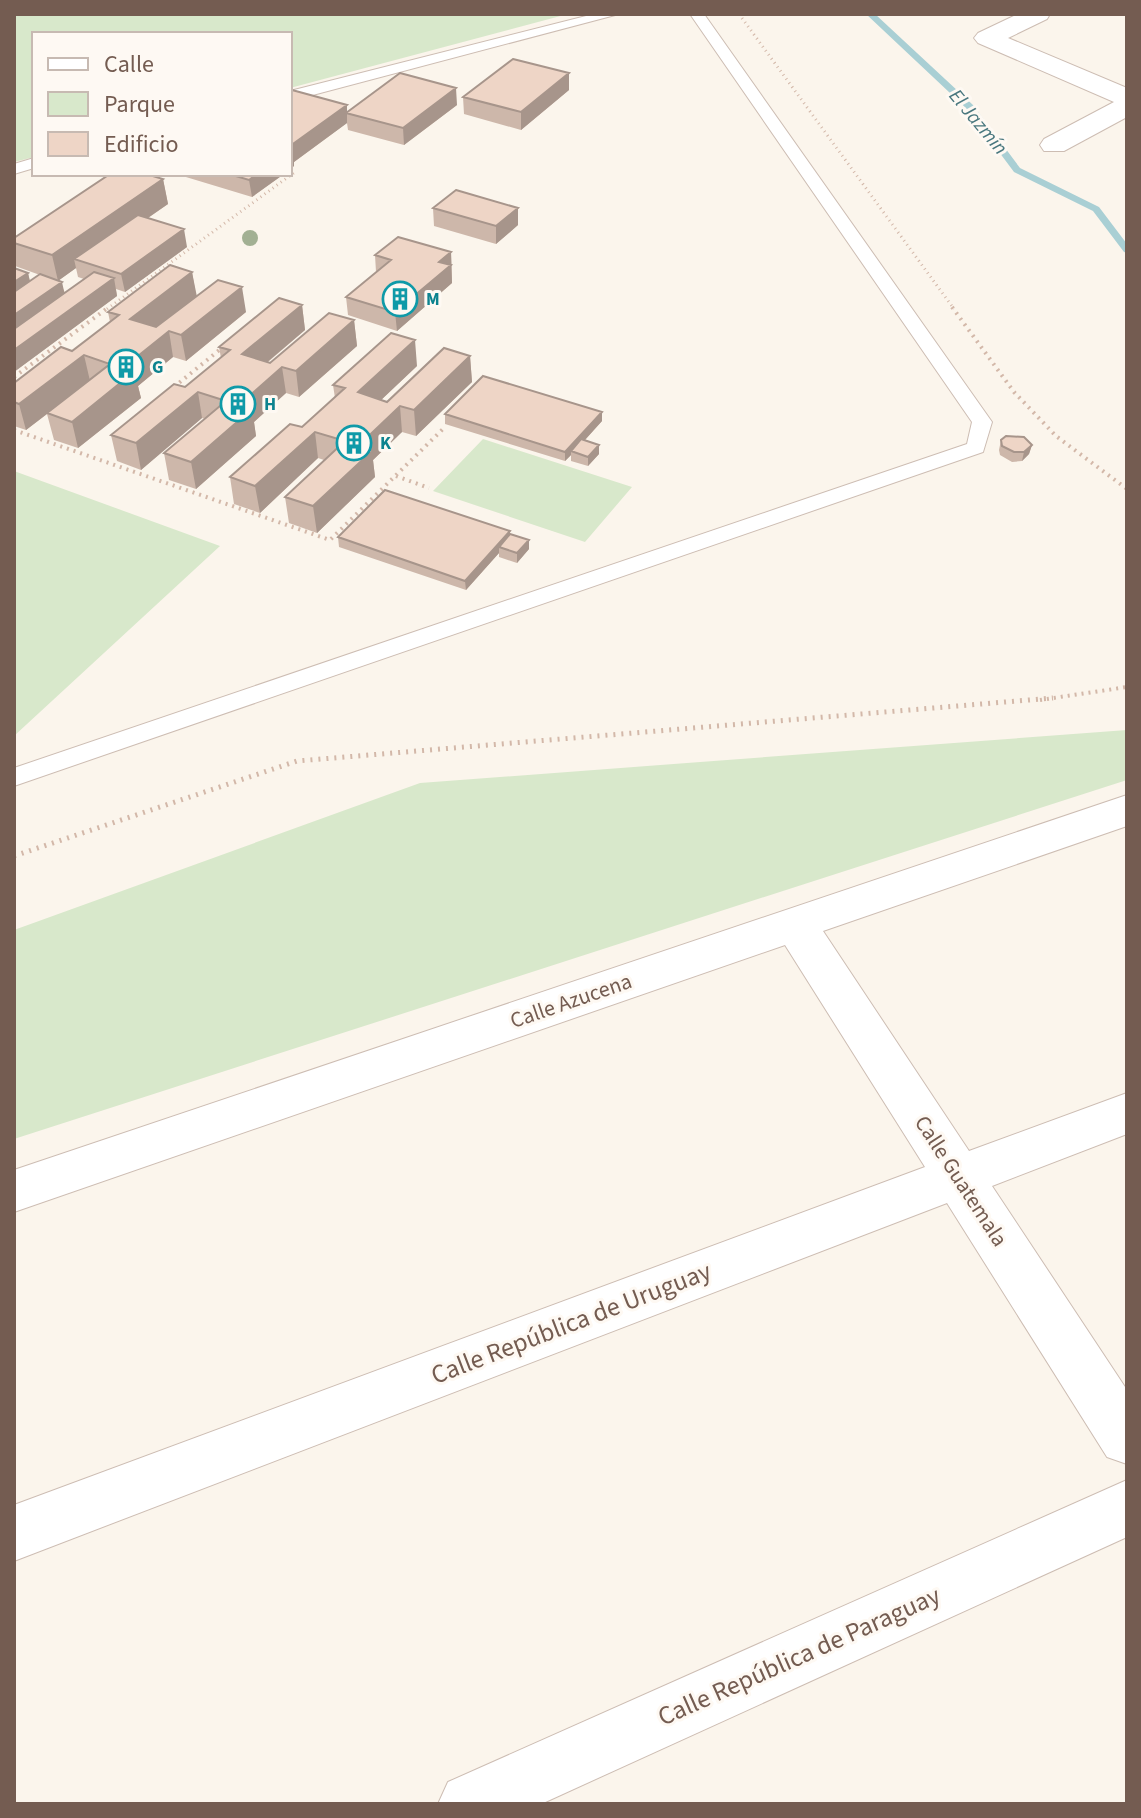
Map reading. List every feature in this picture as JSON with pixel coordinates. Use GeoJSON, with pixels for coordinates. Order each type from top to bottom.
{"type":"FeatureCollection","features":[{"type":"Feature","properties":{"kind":"street"},"geometry":{"type":"LineString","coordinates":[[1038,14],[987,38],[1127,98]]}},
{"type":"Feature","properties":{"kind":"street"},"geometry":{"type":"LineString","coordinates":[[1054,145],[1127,106]]}},
{"type":"Feature","properties":{"kind":"street","name":"Calle Azucena"},"geometry":{"type":"LineString","coordinates":[[14,1191],[1127,810]]}},
{"type":"Feature","properties":{"kind":"street","name":"Calle Guatemala"},"geometry":{"type":"LineString","coordinates":[[795,924],[1127,1438]]}},
{"type":"Feature","properties":{"kind":"street","name":"Calle República de Uruguay"},"geometry":{"type":"LineString","coordinates":[[14,1533],[1127,1113]]}},
{"type":"Feature","properties":{"kind":"street","name":"Calle República de Paraguay"},"geometry":{"type":"LineString","coordinates":[[470,1804],[1127,1508]]}},
{"type":"Feature","properties":{"kind":"lane"},"geometry":{"type":"LineString","coordinates":[[292,95],[612,14]]}},
{"type":"Feature","properties":{"kind":"lane"},"geometry":{"type":"LineString","coordinates":[[14,777],[976,448],[982,422],[697,14]]}},
{"type":"Feature","properties":{"kind":"path"},"geometry":{"type":"LineString","coordinates":[[739,14],[1014,392],[1056,436],[1127,489]]}},
{"type":"Feature","properties":{"kind":"path"},"geometry":{"type":"LineString","coordinates":[[14,377],[290,176]]}},
{"type":"Feature","properties":{"kind":"path"},"geometry":{"type":"LineString","coordinates":[[174,387],[233,339]]}},
{"type":"Feature","properties":{"kind":"path"},"geometry":{"type":"LineString","coordinates":[[14,430],[330,540],[444,428]]}},
{"type":"Feature","properties":{"kind":"path"},"geometry":{"type":"LineString","coordinates":[[395,476],[429,488]]}},
{"type":"Feature","properties":{"kind":"path"},"geometry":{"type":"LineString","coordinates":[[14,856],[297,761],[1018,703],[1127,687]]}},
{"type":"Feature","properties":{"kind":"green space"},"geometry":{"type":"Polygon","coordinates":[[[14,14],[568,14],[292,87],[292,32],[32,32],[32,158],[14,162],[14,14]]]}},
{"type":"Feature","properties":{"kind":"green space"},"geometry":{"type":"Polygon","coordinates":[[[483,439],[632,487],[585,542],[433,491],[483,439]]]}},
{"type":"Feature","properties":{"kind":"green space"},"geometry":{"type":"Polygon","coordinates":[[[14,471],[220,546],[14,736],[14,471]]]}},
{"type":"Feature","properties":{"kind":"green space"},"geometry":{"type":"Polygon","coordinates":[[[1127,730],[1127,780],[14,1139],[14,930],[420,783],[1127,730]]]}},
{"type":"Feature","properties":{"kind":"building"},"geometry":{"type":"Polygon","coordinates":[[[513,59],[569,73],[521,112],[463,97],[513,59]]]}},
{"type":"Feature","properties":{"kind":"building"},"geometry":{"type":"Polygon","coordinates":[[[400,73],[456,88],[403,128],[346,113],[400,73]]]}},
{"type":"Feature","properties":{"kind":"building"},"geometry":{"type":"Polygon","coordinates":[[[292,90],[347,105],[292,145],[292,90]]]}},
{"type":"Feature","properties":{"kind":"building"},"geometry":{"type":"Polygon","coordinates":[[[107,176],[153,176],[163,179],[52,255],[14,243],[14,238],[107,176]]]}},
{"type":"Feature","properties":{"kind":"building"},"geometry":{"type":"Polygon","coordinates":[[[456,190],[518,208],[496,226],[433,208],[456,190]]]}},
{"type":"Feature","properties":{"kind":"building"},"geometry":{"type":"Polygon","coordinates":[[[138,215],[184,229],[121,274],[74,259],[138,215]]]}},
{"type":"Feature","properties":{"kind":"building"},"geometry":{"type":"Polygon","coordinates":[[[398,237],[451,252],[439,262],[451,265],[395,312],[346,297],[391,260],[375,255],[398,237]]]}},
{"type":"Feature","properties":{"kind":"building"},"geometry":{"type":"Polygon","coordinates":[[[170,265],[192,272],[130,319],[156,327],[218,280],[242,287],[181,335],[169,331],[123,368],[135,371],[72,422],[47,413],[110,364],[84,355],[19,404],[14,402],[14,383],[61,347],[72,351],[119,315],[108,312],[170,265]]]}},
{"type":"Feature","properties":{"kind":"building"},"geometry":{"type":"Polygon","coordinates":[[[14,268],[28,273],[14,282],[14,268]]]}},
{"type":"Feature","properties":{"kind":"building"},"geometry":{"type":"Polygon","coordinates":[[[94,272],[114,278],[14,350],[14,329],[94,272]]]}},
{"type":"Feature","properties":{"kind":"building"},"geometry":{"type":"Polygon","coordinates":[[[40,274],[62,282],[14,315],[14,292],[40,274]]]}},
{"type":"Feature","properties":{"kind":"building"},"geometry":{"type":"Polygon","coordinates":[[[279,298],[302,305],[242,354],[270,363],[329,313],[354,320],[296,371],[282,367],[239,405],[252,409],[191,462],[164,453],[226,401],[198,392],[136,443],[111,435],[174,384],[185,387],[230,350],[219,347],[279,298]]]}},
{"type":"Feature","properties":{"kind":"building"},"geometry":{"type":"Polygon","coordinates":[[[391,333],[415,340],[358,392],[387,402],[444,348],[470,356],[414,410],[400,406],[358,446],[372,451],[313,506],[285,497],[345,441],[315,432],[255,486],[230,477],[290,424],[302,427],[345,388],[333,385],[391,333]]]}},
{"type":"Feature","properties":{"kind":"building"},"geometry":{"type":"Polygon","coordinates":[[[483,376],[602,412],[565,452],[445,414],[483,376]]]}},
{"type":"Feature","properties":{"kind":"building"},"geometry":{"type":"Polygon","coordinates":[[[1006,436],[1024,437],[1032,445],[1024,452],[1014,452],[1002,446],[1001,440],[1006,436]]]}},
{"type":"Feature","properties":{"kind":"building"},"geometry":{"type":"Polygon","coordinates":[[[581,439],[599,445],[588,457],[571,451],[581,439]]]}},
{"type":"Feature","properties":{"kind":"building"},"geometry":{"type":"Polygon","coordinates":[[[385,490],[510,531],[465,581],[338,537],[385,490]]]}},
{"type":"Feature","properties":{"kind":"building"},"geometry":{"type":"Polygon","coordinates":[[[510,534],[529,540],[517,553],[499,547],[510,534]]]}},
{"type":"Feature","properties":{"kind":"waterway","name":"El Jazmín"},"geometry":{"type":"LineString","coordinates":[[870,14],[970,107],[1017,170],[1096,209],[1127,250]]}},
{"type":"Feature","properties":{"kind":"place","name":"M"},"geometry":{"type":"Point","coordinates":[400,299]}},
{"type":"Feature","properties":{"kind":"place","name":"G"},"geometry":{"type":"Point","coordinates":[126,367]}},
{"type":"Feature","properties":{"kind":"place","name":"H"},"geometry":{"type":"Point","coordinates":[238,404]}},
{"type":"Feature","properties":{"kind":"place","name":"K"},"geometry":{"type":"Point","coordinates":[354,443]}}]}
